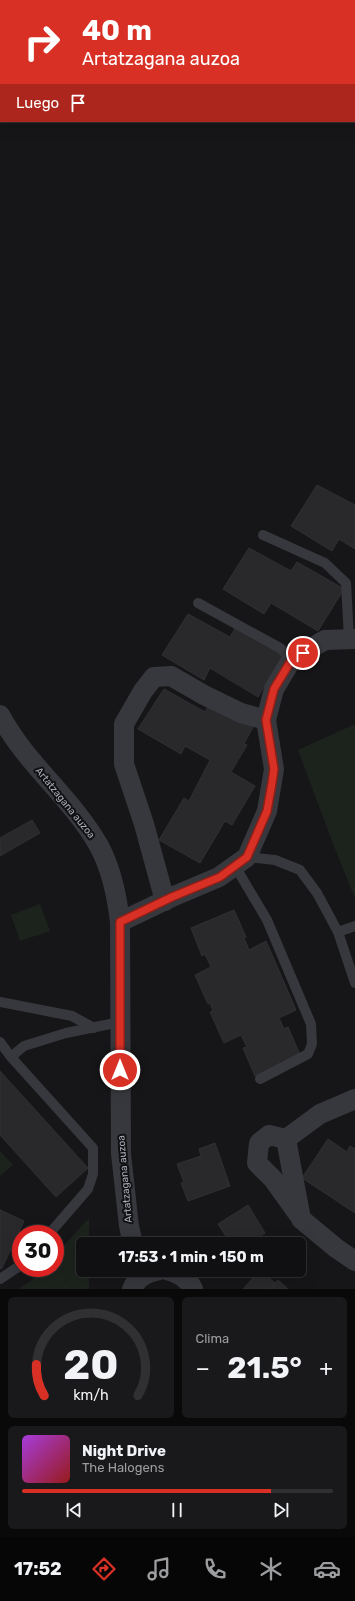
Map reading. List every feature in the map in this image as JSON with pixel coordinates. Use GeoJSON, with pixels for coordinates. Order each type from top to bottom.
{"type":"FeatureCollection","features":[{"type":"Feature","properties":{"kind":"street"},"geometry":{"type":"LineString","coordinates":[[120,922],[220,877],[241,862],[267,811],[274,769],[266,720],[274,689],[292,659],[326,640],[352,639]]}},
{"type":"Feature","properties":{"kind":"street"},"geometry":{"type":"LineString","coordinates":[[165,901],[144,824],[124,764],[124,724],[143,691],[154,677],[172,676],[204,695],[242,713],[266,720]]}},
{"type":"Feature","properties":{"kind":"street","name":"Artatzagana auzoa"},"geometry":{"type":"LineString","coordinates":[[0,715],[20,749],[89,830],[100,848],[108,866],[116,893],[120,922],[121,1154],[131,1237]]}},
{"type":"Feature","properties":{"kind":"street"},"geometry":{"type":"LineString","coordinates":[[350,1106],[320,1114],[286,1139],[269,1135],[258,1143],[257,1163],[273,1180],[301,1219],[336,1248],[355,1261]]}},
{"type":"Feature","properties":{"kind":"street"},"geometry":{"type":"LineString","coordinates":[[286,1139],[301,1219]]}},
{"type":"Feature","properties":{"kind":"street"},"geometry":{"type":"LineString","coordinates":[[182,1277],[193,1289]]}},
{"type":"Feature","properties":{"kind":"lane"},"geometry":{"type":"LineString","coordinates":[[264,535],[325,563],[346,583],[352,639]]}},
{"type":"Feature","properties":{"kind":"lane"},"geometry":{"type":"LineString","coordinates":[[198,604],[280,648],[292,659]]}},
{"type":"Feature","properties":{"kind":"lane"},"geometry":{"type":"LineString","coordinates":[[260,1079],[308,1054],[312,1044],[311,1024],[268,920],[241,862],[275,860],[300,870],[317,893],[338,932],[355,983]]}},
{"type":"Feature","properties":{"kind":"lane"},"geometry":{"type":"LineString","coordinates":[[338,932],[355,926]]}},
{"type":"Feature","properties":{"kind":"lane"},"geometry":{"type":"LineString","coordinates":[[0,1002],[72,1016],[94,1028]]}},
{"type":"Feature","properties":{"kind":"lane"},"geometry":{"type":"LineString","coordinates":[[11,1057],[24,1046],[66,1033],[120,1022]]}},
{"type":"Feature","properties":{"kind":"lane"},"geometry":{"type":"LineString","coordinates":[[0,1042],[11,1057],[93,1148],[93,1174],[88,1189],[57,1225]]}},
{"type":"Feature","properties":{"kind":"lane"},"geometry":{"type":"LineString","coordinates":[[0,1279],[12,1271]]}},
{"type":"Feature","properties":{"kind":"shaded area"},"geometry":{"type":"Polygon","coordinates":[[[355,724],[355,895],[354,896],[298,750],[355,724]]]}},
{"type":"Feature","properties":{"kind":"shaded area"},"geometry":{"type":"Polygon","coordinates":[[[40,904],[50,931],[20,941],[11,915],[40,904]]]}},
{"type":"Feature","properties":{"kind":"shaded area"},"geometry":{"type":"Polygon","coordinates":[[[0,1151],[13,1165],[0,1176],[0,1151]]]}},
{"type":"Feature","properties":{"kind":"shaded area"},"geometry":{"type":"Polygon","coordinates":[[[89,1218],[89,1237],[76,1237],[76,1277],[89,1277],[89,1289],[18,1289],[35,1277],[64,1277],[64,1245],[89,1218]]]}},
{"type":"Feature","properties":{"kind":"building"},"geometry":{"type":"Polygon","coordinates":[[[317,485],[355,505],[355,549],[339,539],[332,551],[291,526],[317,485]]]}},
{"type":"Feature","properties":{"kind":"building"},"geometry":{"type":"Polygon","coordinates":[[[249,548],[291,571],[297,562],[344,589],[318,631],[271,603],[264,614],[223,589],[249,548]]]}},
{"type":"Feature","properties":{"kind":"building"},"geometry":{"type":"Polygon","coordinates":[[[188,614],[230,637],[236,627],[283,654],[258,697],[210,668],[204,680],[162,655],[188,614]]]}},
{"type":"Feature","properties":{"kind":"building"},"geometry":{"type":"Polygon","coordinates":[[[164,689],[205,712],[209,704],[253,727],[244,744],[247,745],[231,772],[255,786],[232,825],[225,821],[200,863],[159,840],[184,798],[189,801],[210,760],[185,746],[181,754],[138,729],[164,689]]]}},
{"type":"Feature","properties":{"kind":"building"},"geometry":{"type":"Polygon","coordinates":[[[32,820],[40,833],[0,856],[0,838],[32,820]]]}},
{"type":"Feature","properties":{"kind":"building"},"geometry":{"type":"Polygon","coordinates":[[[234,910],[246,937],[244,938],[249,950],[266,941],[296,1010],[279,1018],[284,1029],[288,1027],[300,1055],[255,1076],[243,1048],[247,1047],[241,1035],[224,1043],[210,1012],[213,1011],[210,1003],[208,1004],[195,975],[211,967],[205,954],[202,956],[191,928],[234,910]]]}},
{"type":"Feature","properties":{"kind":"building"},"geometry":{"type":"Polygon","coordinates":[[[0,1071],[88,1168],[56,1197],[0,1135],[0,1071]]]}},
{"type":"Feature","properties":{"kind":"building"},"geometry":{"type":"Polygon","coordinates":[[[328,1139],[347,1152],[350,1146],[355,1149],[355,1213],[302,1178],[328,1139]]]}},
{"type":"Feature","properties":{"kind":"building"},"geometry":{"type":"Polygon","coordinates":[[[215,1143],[230,1186],[188,1201],[181,1183],[184,1182],[177,1164],[201,1156],[199,1149],[215,1143]]]}},
{"type":"Feature","properties":{"kind":"building"},"geometry":{"type":"Polygon","coordinates":[[[248,1205],[265,1233],[259,1237],[226,1237],[218,1224],[248,1205]]]}},
{"type":"Feature","properties":{"kind":"building"},"geometry":{"type":"Polygon","coordinates":[[[0,1210],[24,1221],[22,1225],[12,1225],[12,1247],[2,1268],[0,1269],[0,1210]]]}},
{"type":"Feature","properties":{"kind":"building"},"geometry":{"type":"Polygon","coordinates":[[[254,1277],[268,1277],[275,1283],[270,1289],[243,1289],[254,1277]]]}},
{"type":"Feature","properties":{"kind":"building"},"geometry":{"type":"Polygon","coordinates":[[[278,1280],[288,1289],[270,1289],[278,1280]]]}},
{"type":"Feature","properties":{"kind":"route"},"geometry":{"type":"LineString","coordinates":[[120,1070],[120,922],[172,897],[220,877],[247,857],[267,811],[272,783],[274,769],[266,720],[274,689],[292,659],[303,653]]}}]}
